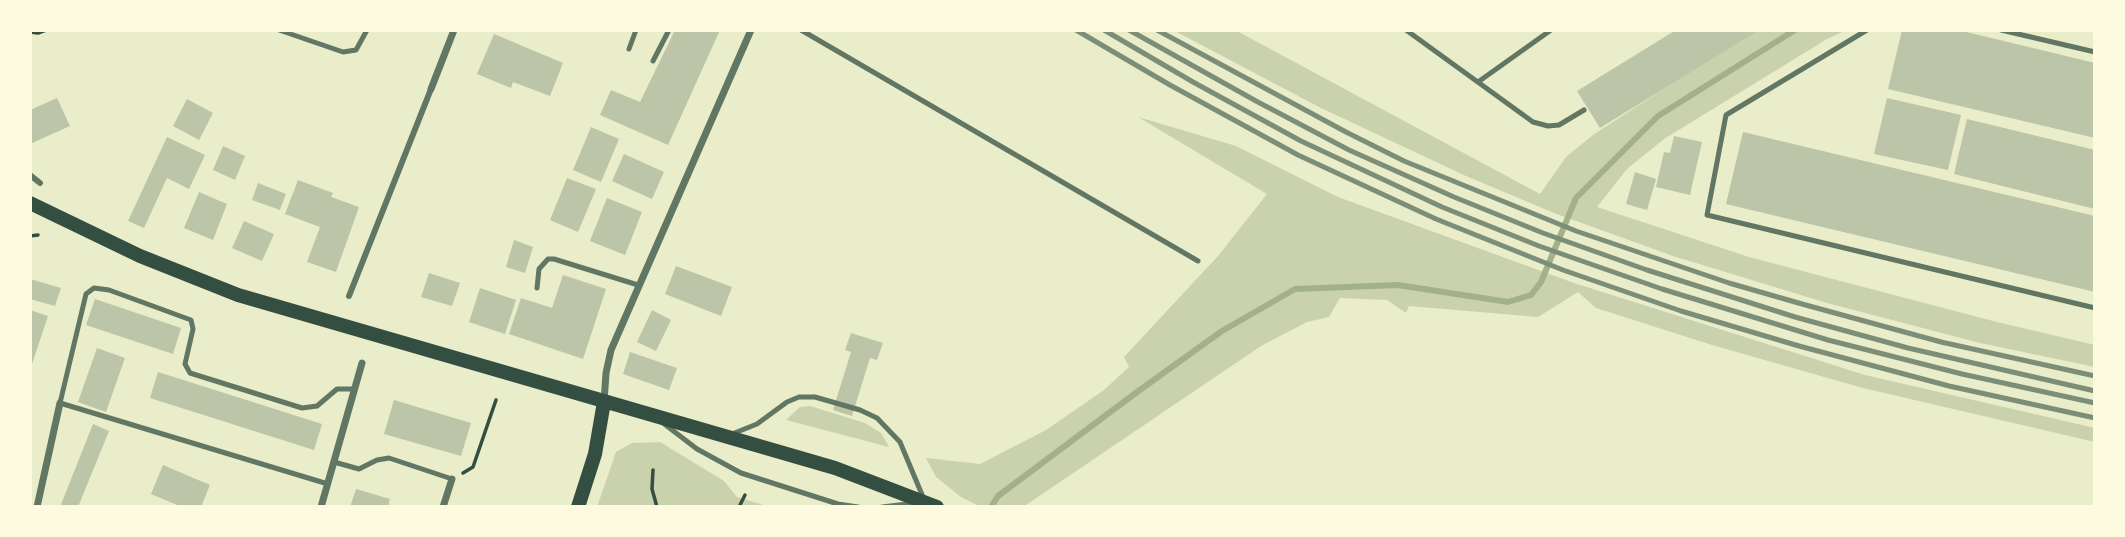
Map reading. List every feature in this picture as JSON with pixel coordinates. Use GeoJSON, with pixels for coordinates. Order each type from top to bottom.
{"type":"FeatureCollection","features":[{"type":"Feature","properties":{"kind":"main road"},"geometry":{"type":"LineString","coordinates":[[30,203],[163,266],[238,295],[835,468],[930,505]]}},
{"type":"Feature","properties":{"kind":"main road"},"geometry":{"type":"LineString","coordinates":[[578,507],[596,454],[604,402]]}},
{"type":"Feature","properties":{"kind":"street"},"geometry":{"type":"LineString","coordinates":[[349,296],[454,30]]}},
{"type":"Feature","properties":{"kind":"street"},"geometry":{"type":"LineString","coordinates":[[604,402],[611,350],[751,30]]}},
{"type":"Feature","properties":{"kind":"street"},"geometry":{"type":"LineString","coordinates":[[30,175],[40,183]]}},
{"type":"Feature","properties":{"kind":"street"},"geometry":{"type":"LineString","coordinates":[[321,507],[362,363]]}},
{"type":"Feature","properties":{"kind":"street"},"geometry":{"type":"LineString","coordinates":[[37,507],[60,403]]}},
{"type":"Feature","properties":{"kind":"street"},"geometry":{"type":"LineString","coordinates":[[443,507],[452,479]]}},
{"type":"Feature","properties":{"kind":"lane"},"geometry":{"type":"LineString","coordinates":[[279,30],[344,52],[356,50],[367,30]]}},
{"type":"Feature","properties":{"kind":"lane"},"geometry":{"type":"LineString","coordinates":[[629,49],[636,30]]}},
{"type":"Feature","properties":{"kind":"lane"},"geometry":{"type":"LineString","coordinates":[[653,61],[669,30]]}},
{"type":"Feature","properties":{"kind":"lane"},"geometry":{"type":"LineString","coordinates":[[801,30],[1198,261]]}},
{"type":"Feature","properties":{"kind":"lane"},"geometry":{"type":"LineString","coordinates":[[1406,30],[1533,122],[1548,126],[1559,125],[1584,110]]}},
{"type":"Feature","properties":{"kind":"lane"},"geometry":{"type":"LineString","coordinates":[[1478,82],[1551,30]]}},
{"type":"Feature","properties":{"kind":"lane"},"geometry":{"type":"LineString","coordinates":[[1867,30],[1726,115],[1707,215],[2095,308]]}},
{"type":"Feature","properties":{"kind":"lane"},"geometry":{"type":"LineString","coordinates":[[2001,30],[2095,51]]}},
{"type":"Feature","properties":{"kind":"lane"},"geometry":{"type":"LineString","coordinates":[[537,288],[539,269],[548,259],[638,285]]}},
{"type":"Feature","properties":{"kind":"lane"},"geometry":{"type":"LineString","coordinates":[[328,484],[60,403],[86,294],[89,290],[100,287],[191,320],[193,330],[185,359],[186,369],[190,373],[302,408],[317,406],[337,389],[354,389]]}},
{"type":"Feature","properties":{"kind":"lane"},"geometry":{"type":"LineString","coordinates":[[725,436],[757,424],[787,402],[799,397],[815,397],[860,410],[877,418],[900,442],[930,505],[883,507]]}},
{"type":"Feature","properties":{"kind":"lane"},"geometry":{"type":"LineString","coordinates":[[652,415],[697,449],[741,473],[826,500],[858,507]]}},
{"type":"Feature","properties":{"kind":"lane"},"geometry":{"type":"LineString","coordinates":[[334,462],[359,469],[377,460],[389,458],[452,479]]}},
{"type":"Feature","properties":{"kind":"path"},"geometry":{"type":"LineString","coordinates":[[30,32],[46,30]]}},
{"type":"Feature","properties":{"kind":"path"},"geometry":{"type":"LineString","coordinates":[[30,236],[38,235]]}},
{"type":"Feature","properties":{"kind":"path"},"geometry":{"type":"LineString","coordinates":[[452,479],[473,467],[496,400]]}},
{"type":"Feature","properties":{"kind":"path"},"geometry":{"type":"LineString","coordinates":[[653,470],[652,489],[657,507]]}},
{"type":"Feature","properties":{"kind":"path"},"geometry":{"type":"LineString","coordinates":[[739,507],[745,495]]}},
{"type":"Feature","properties":{"kind":"green space"},"geometry":{"type":"Polygon","coordinates":[[[1173,30],[1235,30],[1540,194],[1566,157],[1593,135],[1753,30],[1847,30],[1827,39],[1664,139],[1627,169],[1597,207],[1749,257],[2095,345],[2095,367],[1980,343],[1827,303],[1673,256],[1554,213],[1466,176],[1321,108],[1173,30]]]}},
{"type":"Feature","properties":{"kind":"green space"},"geometry":{"type":"Polygon","coordinates":[[[1138,117],[1236,146],[1338,197],[1574,283],[1865,375],[2095,428],[2095,442],[1863,388],[1712,345],[1596,308],[1578,292],[1538,317],[1409,306],[1406,313],[1387,300],[1340,298],[1329,317],[1307,322],[1261,346],[1023,507],[981,507],[961,497],[936,477],[926,458],[980,464],[1046,430],[1104,390],[1129,367],[1124,357],[1218,256],[1267,194],[1138,117]]]}},
{"type":"Feature","properties":{"kind":"green space"},"geometry":{"type":"Polygon","coordinates":[[[810,406],[865,423],[881,433],[889,447],[786,420],[800,407],[810,406]]]}},
{"type":"Feature","properties":{"kind":"green space"},"geometry":{"type":"Polygon","coordinates":[[[660,442],[724,481],[737,497],[770,507],[597,507],[616,452],[632,443],[660,442]]]}},
{"type":"Feature","properties":{"kind":"building"},"geometry":{"type":"Polygon","coordinates":[[[675,30],[720,30],[668,145],[600,115],[611,90],[640,102],[675,30]]]}},
{"type":"Feature","properties":{"kind":"building"},"geometry":{"type":"Polygon","coordinates":[[[1676,30],[1759,30],[1600,128],[1577,91],[1676,30]]]}},
{"type":"Feature","properties":{"kind":"building"},"geometry":{"type":"Polygon","coordinates":[[[1902,30],[1958,30],[2095,63],[2095,138],[1888,89],[1902,30]]]}},
{"type":"Feature","properties":{"kind":"building"},"geometry":{"type":"Polygon","coordinates":[[[494,34],[563,63],[550,96],[513,82],[511,88],[477,74],[494,34]]]}},
{"type":"Feature","properties":{"kind":"building"},"geometry":{"type":"Polygon","coordinates":[[[57,98],[70,126],[30,144],[30,110],[57,98]]]}},
{"type":"Feature","properties":{"kind":"building"},"geometry":{"type":"Polygon","coordinates":[[[1887,98],[1961,115],[1948,170],[1874,154],[1887,98]]]}},
{"type":"Feature","properties":{"kind":"building"},"geometry":{"type":"Polygon","coordinates":[[[187,99],[213,113],[199,140],[173,126],[187,99]]]}},
{"type":"Feature","properties":{"kind":"building"},"geometry":{"type":"Polygon","coordinates":[[[1967,119],[2095,150],[2095,209],[1954,174],[1967,119]]]}},
{"type":"Feature","properties":{"kind":"building"},"geometry":{"type":"Polygon","coordinates":[[[591,127],[619,139],[601,182],[573,170],[591,127]]]}},
{"type":"Feature","properties":{"kind":"building"},"geometry":{"type":"Polygon","coordinates":[[[1743,132],[2095,216],[2095,292],[1726,204],[1743,132]]]}},
{"type":"Feature","properties":{"kind":"building"},"geometry":{"type":"Polygon","coordinates":[[[1674,136],[1702,142],[1690,195],[1656,187],[1664,152],[1670,153],[1674,136]]]}},
{"type":"Feature","properties":{"kind":"building"},"geometry":{"type":"Polygon","coordinates":[[[167,137],[205,155],[189,189],[167,178],[144,228],[128,221],[167,137]]]}},
{"type":"Feature","properties":{"kind":"building"},"geometry":{"type":"Polygon","coordinates":[[[223,146],[245,156],[235,180],[213,170],[223,146]]]}},
{"type":"Feature","properties":{"kind":"building"},"geometry":{"type":"Polygon","coordinates":[[[624,154],[664,172],[652,199],[612,181],[624,154]]]}},
{"type":"Feature","properties":{"kind":"building"},"geometry":{"type":"Polygon","coordinates":[[[1635,172],[1656,179],[1647,210],[1626,204],[1635,172]]]}},
{"type":"Feature","properties":{"kind":"building"},"geometry":{"type":"Polygon","coordinates":[[[567,178],[596,189],[578,232],[550,220],[567,178]]]}},
{"type":"Feature","properties":{"kind":"building"},"geometry":{"type":"Polygon","coordinates":[[[298,180],[333,193],[331,197],[359,207],[336,272],[307,262],[320,227],[285,214],[298,180]]]}},
{"type":"Feature","properties":{"kind":"building"},"geometry":{"type":"Polygon","coordinates":[[[258,183],[286,194],[280,210],[252,200],[258,183]]]}},
{"type":"Feature","properties":{"kind":"building"},"geometry":{"type":"Polygon","coordinates":[[[199,192],[227,204],[213,240],[184,228],[199,192]]]}},
{"type":"Feature","properties":{"kind":"building"},"geometry":{"type":"Polygon","coordinates":[[[607,198],[642,212],[625,255],[590,241],[607,198]]]}},
{"type":"Feature","properties":{"kind":"building"},"geometry":{"type":"Polygon","coordinates":[[[244,221],[274,234],[262,261],[232,248],[244,221]]]}},
{"type":"Feature","properties":{"kind":"building"},"geometry":{"type":"Polygon","coordinates":[[[514,240],[533,247],[525,273],[506,267],[514,240]]]}},
{"type":"Feature","properties":{"kind":"building"},"geometry":{"type":"Polygon","coordinates":[[[676,266],[732,287],[721,316],[665,294],[676,266]]]}},
{"type":"Feature","properties":{"kind":"building"},"geometry":{"type":"Polygon","coordinates":[[[429,273],[460,283],[452,306],[421,297],[429,273]]]}},
{"type":"Feature","properties":{"kind":"building"},"geometry":{"type":"Polygon","coordinates":[[[563,275],[606,289],[583,359],[509,334],[521,298],[552,308],[563,275]]]}},
{"type":"Feature","properties":{"kind":"building"},"geometry":{"type":"Polygon","coordinates":[[[30,279],[61,288],[55,306],[30,299],[30,279]]]}},
{"type":"Feature","properties":{"kind":"building"},"geometry":{"type":"Polygon","coordinates":[[[480,288],[516,300],[505,334],[469,322],[480,288]]]}},
{"type":"Feature","properties":{"kind":"building"},"geometry":{"type":"Polygon","coordinates":[[[95,299],[181,328],[173,354],[86,325],[95,299]]]}},
{"type":"Feature","properties":{"kind":"building"},"geometry":{"type":"Polygon","coordinates":[[[30,310],[48,316],[30,370],[30,310]]]}},
{"type":"Feature","properties":{"kind":"building"},"geometry":{"type":"Polygon","coordinates":[[[652,310],[671,320],[656,351],[637,342],[652,310]]]}},
{"type":"Feature","properties":{"kind":"building"},"geometry":{"type":"Polygon","coordinates":[[[851,333],[883,343],[877,360],[870,358],[852,416],[833,410],[851,352],[845,350],[851,333]]]}},
{"type":"Feature","properties":{"kind":"building"},"geometry":{"type":"Polygon","coordinates":[[[97,348],[125,358],[106,412],[78,402],[97,348]]]}},
{"type":"Feature","properties":{"kind":"building"},"geometry":{"type":"Polygon","coordinates":[[[630,352],[677,368],[669,390],[623,374],[630,352]]]}},
{"type":"Feature","properties":{"kind":"building"},"geometry":{"type":"Polygon","coordinates":[[[158,372],[322,424],[314,450],[150,398],[158,372]]]}},
{"type":"Feature","properties":{"kind":"building"},"geometry":{"type":"Polygon","coordinates":[[[394,400],[471,423],[461,456],[384,434],[394,400]]]}},
{"type":"Feature","properties":{"kind":"building"},"geometry":{"type":"Polygon","coordinates":[[[93,424],[109,431],[78,507],[60,507],[93,424]]]}},
{"type":"Feature","properties":{"kind":"building"},"geometry":{"type":"Polygon","coordinates":[[[163,465],[210,485],[201,507],[182,507],[151,494],[163,465]]]}},
{"type":"Feature","properties":{"kind":"building"},"geometry":{"type":"Polygon","coordinates":[[[356,489],[390,499],[388,507],[350,507],[356,489]]]}},
{"type":"Feature","properties":{"kind":"waterway"},"geometry":{"type":"LineString","coordinates":[[991,507],[998,496],[1222,331],[1295,289],[1398,285],[1508,302],[1531,295],[1541,282],[1576,198],[1658,116],[1795,30]]}},
{"type":"Feature","properties":{"kind":"railway"},"geometry":{"type":"LineString","coordinates":[[1076,30],[1298,155],[1436,219],[1563,270],[1681,311],[1799,346],[1949,386],[2095,418]]}},
{"type":"Feature","properties":{"kind":"railway"},"geometry":{"type":"LineString","coordinates":[[1104,30],[1301,141],[1442,207],[1539,246],[1662,289],[1828,340],[1962,374],[2095,403]]}},
{"type":"Feature","properties":{"kind":"railway"},"geometry":{"type":"LineString","coordinates":[[1129,30],[1349,150],[1543,233],[1647,270],[1795,317],[1908,348],[2095,391]]}},
{"type":"Feature","properties":{"kind":"railway"},"geometry":{"type":"LineString","coordinates":[[1157,30],[1404,161],[1576,231],[1729,283],[1802,304],[1941,342],[2095,376]]}}]}
